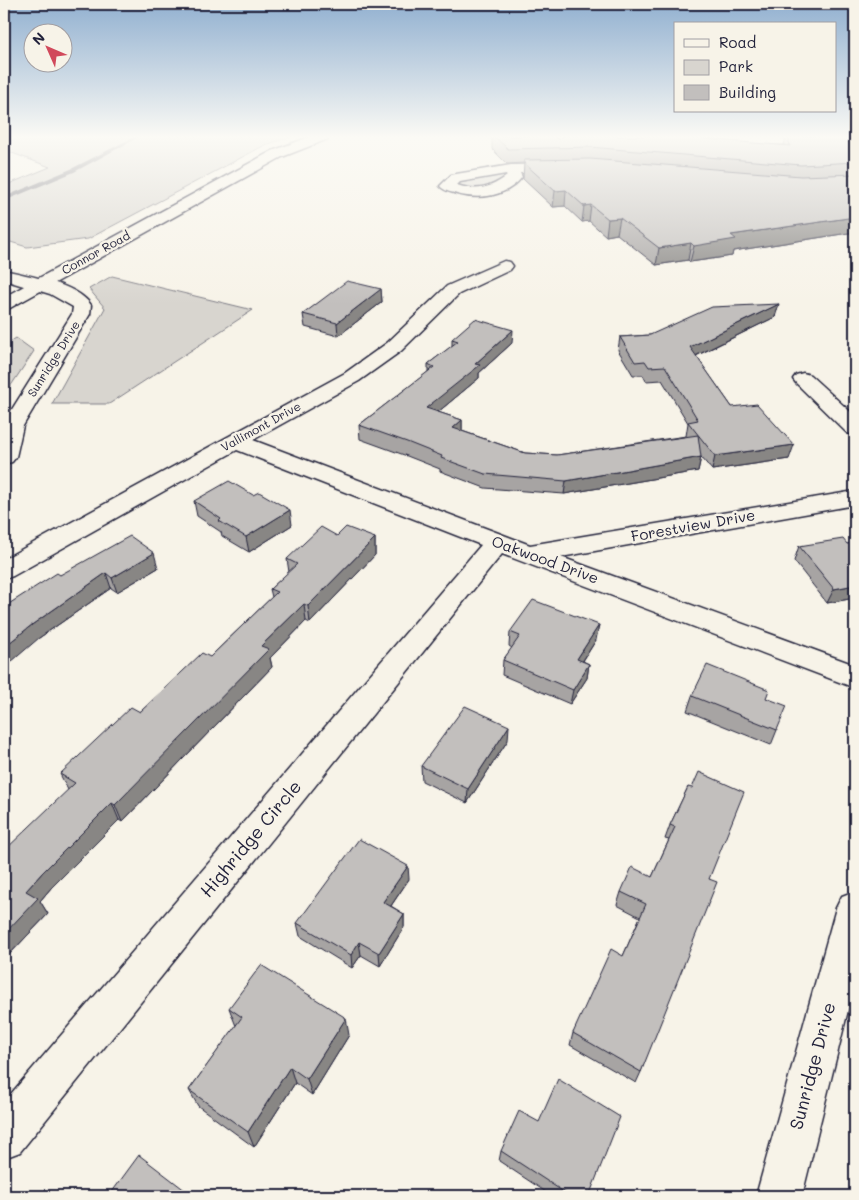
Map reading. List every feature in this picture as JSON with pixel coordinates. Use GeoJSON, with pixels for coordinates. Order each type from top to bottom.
{"type":"FeatureCollection","features":[{"type":"Feature","properties":{"kind":"street","name":"Connor Road"},"geometry":{"type":"LineString","coordinates":[[4,304],[207,192]]}},
{"type":"Feature","properties":{"kind":"street","name":"Vallimont Drive"},"geometry":{"type":"LineString","coordinates":[[4,570],[81,525],[352,377],[394,347],[454,290],[504,266]]}},
{"type":"Feature","properties":{"kind":"street"},"geometry":{"type":"LineString","coordinates":[[4,275],[37,285]]}},
{"type":"Feature","properties":{"kind":"street","name":"Sunridge Drive"},"geometry":{"type":"LineString","coordinates":[[4,457],[12,426],[81,314],[82,305],[75,298],[37,285]]}},
{"type":"Feature","properties":{"kind":"street"},"geometry":{"type":"LineString","coordinates":[[803,380],[855,428]]}},
{"type":"Feature","properties":{"kind":"street","name":"Oakwood Drive"},"geometry":{"type":"LineString","coordinates":[[235,441],[855,677]]}},
{"type":"Feature","properties":{"kind":"street","name":"Forestview Drive"},"geometry":{"type":"LineString","coordinates":[[531,554],[855,498]]}},
{"type":"Feature","properties":{"kind":"street","name":"Highridge Circle"},"geometry":{"type":"LineString","coordinates":[[4,1136],[498,542]]}},
{"type":"Feature","properties":{"kind":"street","name":"Sunridge Drive"},"geometry":{"type":"LineString","coordinates":[[779,1196],[855,908]]}},
{"type":"Feature","properties":{"kind":"green space"},"geometry":{"type":"Polygon","coordinates":[[[4,192],[176,192],[88,239],[27,247],[4,240],[4,192]]]}},
{"type":"Feature","properties":{"kind":"green space"},"geometry":{"type":"Polygon","coordinates":[[[112,276],[253,310],[109,404],[52,404],[105,308],[89,289],[112,276]]]}},
{"type":"Feature","properties":{"kind":"green space"},"geometry":{"type":"Polygon","coordinates":[[[16,338],[34,351],[4,396],[4,346],[16,338]]]}},
{"type":"Feature","properties":{"kind":"building"},"geometry":{"type":"Polygon","coordinates":[[[568,192],[855,192],[855,217],[731,235],[736,239],[694,246],[691,243],[659,248],[620,218],[608,219],[591,205],[584,206],[568,192]]]}},
{"type":"Feature","properties":{"kind":"building"},"geometry":{"type":"Polygon","coordinates":[[[347,281],[381,289],[337,323],[303,314],[347,281]]]}},
{"type":"Feature","properties":{"kind":"building"},"geometry":{"type":"Polygon","coordinates":[[[779,304],[690,347],[732,407],[757,404],[794,445],[715,456],[688,422],[698,420],[665,366],[649,367],[645,361],[635,362],[620,337],[650,335],[712,307],[779,304]]]}},
{"type":"Feature","properties":{"kind":"building"},"geometry":{"type":"Polygon","coordinates":[[[475,319],[513,330],[475,364],[480,365],[426,408],[462,420],[453,428],[525,453],[557,455],[698,435],[701,457],[566,481],[485,474],[441,458],[442,456],[407,442],[359,425],[434,367],[428,364],[458,341],[452,339],[475,319]]]}},
{"type":"Feature","properties":{"kind":"building"},"geometry":{"type":"Polygon","coordinates":[[[229,481],[253,495],[259,492],[290,510],[246,537],[219,521],[221,519],[194,501],[229,481]]]}},
{"type":"Feature","properties":{"kind":"building"},"geometry":{"type":"Polygon","coordinates":[[[321,527],[337,536],[346,527],[375,538],[308,606],[304,604],[261,646],[269,649],[115,805],[112,803],[42,873],[26,891],[38,898],[4,934],[4,851],[75,783],[60,774],[131,707],[140,712],[202,653],[210,657],[277,592],[270,589],[297,564],[287,559],[321,527]]]}},
{"type":"Feature","properties":{"kind":"building"},"geometry":{"type":"Polygon","coordinates":[[[130,536],[154,553],[112,578],[106,573],[33,624],[4,647],[4,607],[57,573],[60,575],[130,536]]]}},
{"type":"Feature","properties":{"kind":"building"},"geometry":{"type":"Polygon","coordinates":[[[843,539],[847,544],[855,543],[855,585],[834,589],[799,546],[843,539]]]}},
{"type":"Feature","properties":{"kind":"building"},"geometry":{"type":"Polygon","coordinates":[[[533,600],[599,625],[577,659],[589,664],[573,690],[503,660],[520,636],[510,632],[533,600]]]}},
{"type":"Feature","properties":{"kind":"building"},"geometry":{"type":"Polygon","coordinates":[[[707,665],[769,690],[766,698],[787,706],[777,730],[692,696],[707,665]]]}},
{"type":"Feature","properties":{"kind":"building"},"geometry":{"type":"Polygon","coordinates":[[[465,706],[509,726],[468,789],[421,766],[465,706]]]}},
{"type":"Feature","properties":{"kind":"building"},"geometry":{"type":"Polygon","coordinates":[[[699,772],[744,792],[709,879],[717,882],[641,1072],[573,1033],[611,949],[623,956],[646,904],[621,892],[632,867],[652,877],[675,827],[670,825],[688,787],[692,788],[699,772]]]}},
{"type":"Feature","properties":{"kind":"building"},"geometry":{"type":"Polygon","coordinates":[[[359,839],[408,866],[383,902],[404,914],[379,953],[359,942],[351,955],[297,923],[359,839]]]}},
{"type":"Feature","properties":{"kind":"building"},"geometry":{"type":"Polygon","coordinates":[[[261,965],[346,1018],[307,1079],[290,1067],[248,1132],[189,1090],[242,1017],[229,1008],[261,965]]]}},
{"type":"Feature","properties":{"kind":"building"},"geometry":{"type":"Polygon","coordinates":[[[558,1079],[620,1117],[589,1196],[570,1196],[501,1151],[519,1111],[539,1122],[558,1079]]]}},
{"type":"Feature","properties":{"kind":"building"},"geometry":{"type":"Polygon","coordinates":[[[139,1155],[186,1191],[183,1196],[109,1196],[139,1155]]]}},
{"type":"Feature","properties":{"kind":"waterway"},"geometry":{"type":"LineString","coordinates":[[4,199],[21,192]]}}]}
